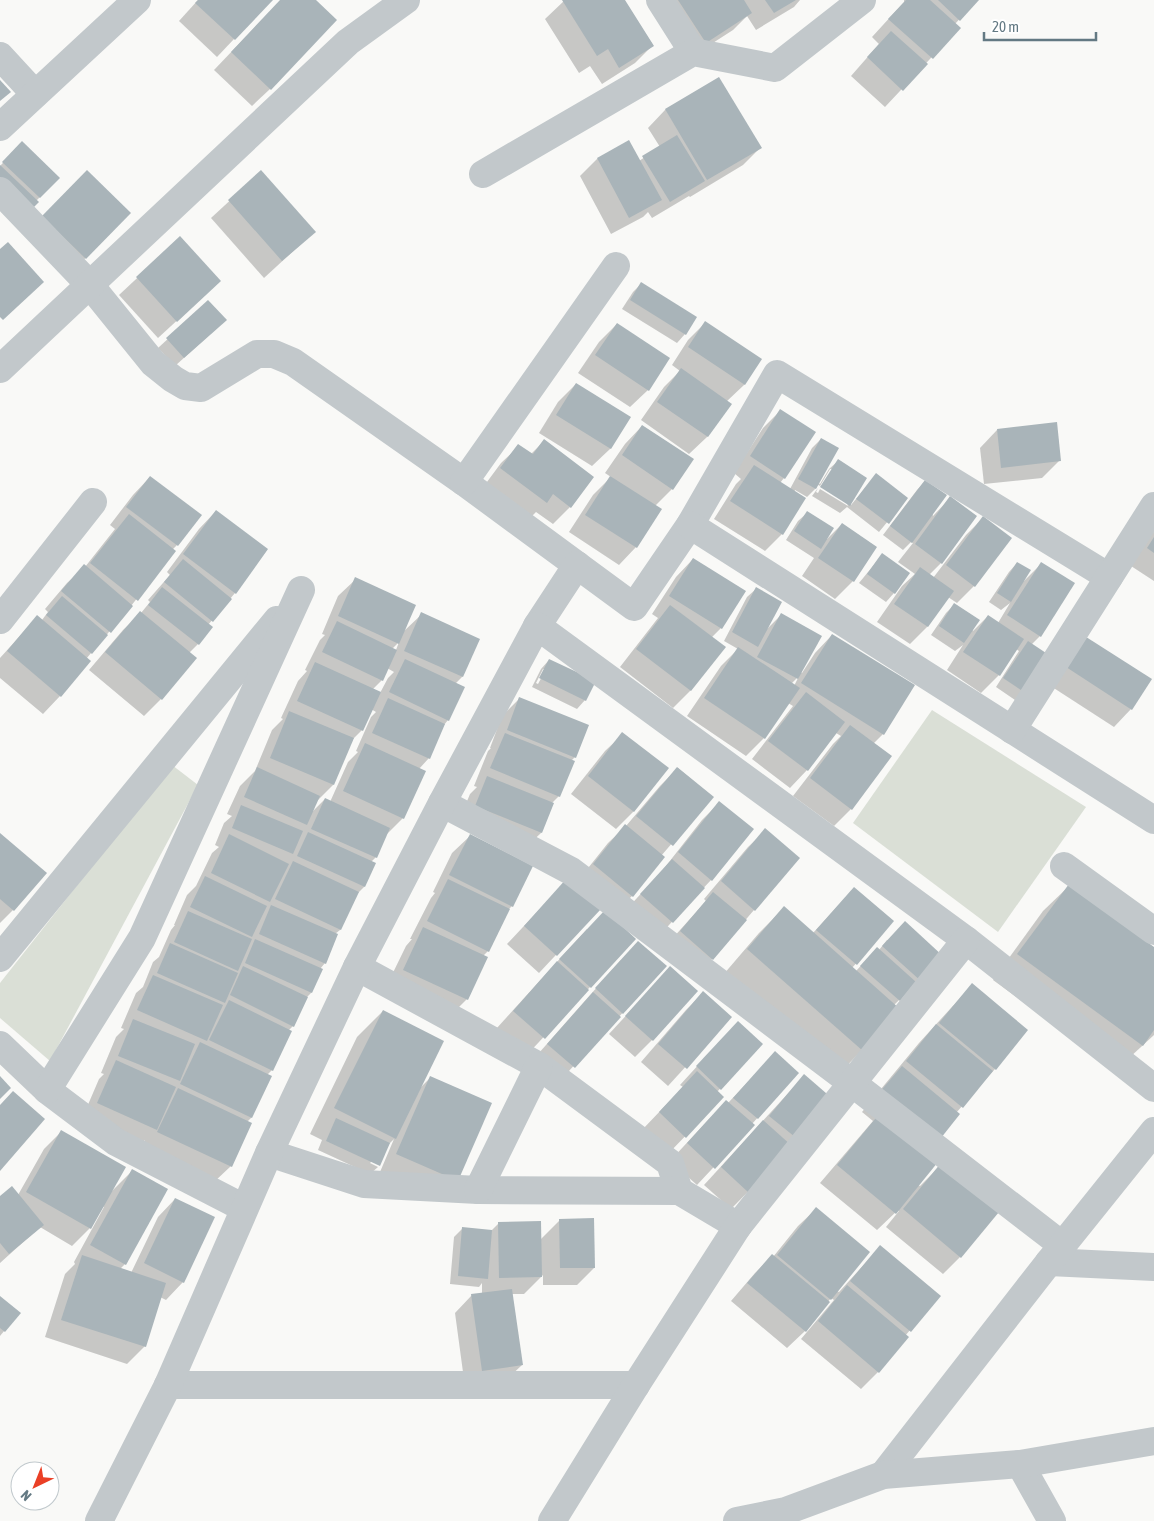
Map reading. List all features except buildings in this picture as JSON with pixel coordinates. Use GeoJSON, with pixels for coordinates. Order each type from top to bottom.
{"type":"FeatureCollection","features":[{"type":"Feature","properties":{"kind":"street"},"geometry":{"type":"LineString","coordinates":[[0,127],[137,0]]}},
{"type":"Feature","properties":{"kind":"street"},"geometry":{"type":"LineString","coordinates":[[0,369],[348,42],[406,0]]}},
{"type":"Feature","properties":{"kind":"street"},"geometry":{"type":"LineString","coordinates":[[660,0],[692,52]]}},
{"type":"Feature","properties":{"kind":"street"},"geometry":{"type":"LineString","coordinates":[[483,174],[692,52],[775,68],[862,0]]}},
{"type":"Feature","properties":{"kind":"street"},"geometry":{"type":"LineString","coordinates":[[0,56],[34,94]]}},
{"type":"Feature","properties":{"kind":"street"},"geometry":{"type":"LineString","coordinates":[[0,190],[90,285],[153,363],[173,379],[185,386],[201,388],[257,354],[274,354],[293,362],[464,482],[634,607],[690,525],[777,374],[1109,576]]}},
{"type":"Feature","properties":{"kind":"street"},"geometry":{"type":"LineString","coordinates":[[464,482],[616,266]]}},
{"type":"Feature","properties":{"kind":"street"},"geometry":{"type":"LineString","coordinates":[[0,620],[93,502]]}},
{"type":"Feature","properties":{"kind":"street"},"geometry":{"type":"LineString","coordinates":[[1012,730],[1154,506]]}},
{"type":"Feature","properties":{"kind":"street"},"geometry":{"type":"LineString","coordinates":[[690,525],[1154,820]]}},
{"type":"Feature","properties":{"kind":"street"},"geometry":{"type":"LineString","coordinates":[[99,1521],[168,1384],[244,1208],[357,967],[537,626],[577,565]]}},
{"type":"Feature","properties":{"kind":"street"},"geometry":{"type":"LineString","coordinates":[[0,958],[301,590],[142,938],[47,1090]]}},
{"type":"Feature","properties":{"kind":"street"},"geometry":{"type":"LineString","coordinates":[[537,626],[966,940],[1154,1088]]}},
{"type":"Feature","properties":{"kind":"street"},"geometry":{"type":"LineString","coordinates":[[442,803],[571,871],[852,1083],[1056,1253],[1154,1267]]}},
{"type":"Feature","properties":{"kind":"street"},"geometry":{"type":"LineString","coordinates":[[1064,866],[1154,931]]}},
{"type":"Feature","properties":{"kind":"street"},"geometry":{"type":"LineString","coordinates":[[552,1521],[738,1226],[966,940]]}},
{"type":"Feature","properties":{"kind":"street"},"geometry":{"type":"LineString","coordinates":[[357,967],[539,1066],[670,1163],[678,1191]]}},
{"type":"Feature","properties":{"kind":"street"},"geometry":{"type":"LineString","coordinates":[[0,1045],[47,1090],[116,1142],[244,1208]]}},
{"type":"Feature","properties":{"kind":"street"},"geometry":{"type":"LineString","coordinates":[[478,1190],[539,1066]]}},
{"type":"Feature","properties":{"kind":"street"},"geometry":{"type":"LineString","coordinates":[[883,1475],[1154,1131]]}},
{"type":"Feature","properties":{"kind":"street"},"geometry":{"type":"LineString","coordinates":[[269,1153],[364,1184],[478,1190],[678,1191],[738,1226]]}},
{"type":"Feature","properties":{"kind":"street"},"geometry":{"type":"LineString","coordinates":[[168,1384],[636,1385]]}},
{"type":"Feature","properties":{"kind":"street"},"geometry":{"type":"LineString","coordinates":[[738,1521],[789,1516],[883,1475],[1020,1464],[1154,1441]]}},
{"type":"Feature","properties":{"kind":"street"},"geometry":{"type":"LineString","coordinates":[[1020,1464],[1052,1521]]}},
{"type":"Feature","properties":{"kind":"shaded area"},"geometry":{"type":"Polygon","coordinates":[[[932,710],[1086,807],[998,932],[853,823],[932,710]]]}},
{"type":"Feature","properties":{"kind":"shaded area"},"geometry":{"type":"Polygon","coordinates":[[[172,765],[198,785],[50,1061],[0,1018],[0,983],[172,765]]]}}]}
